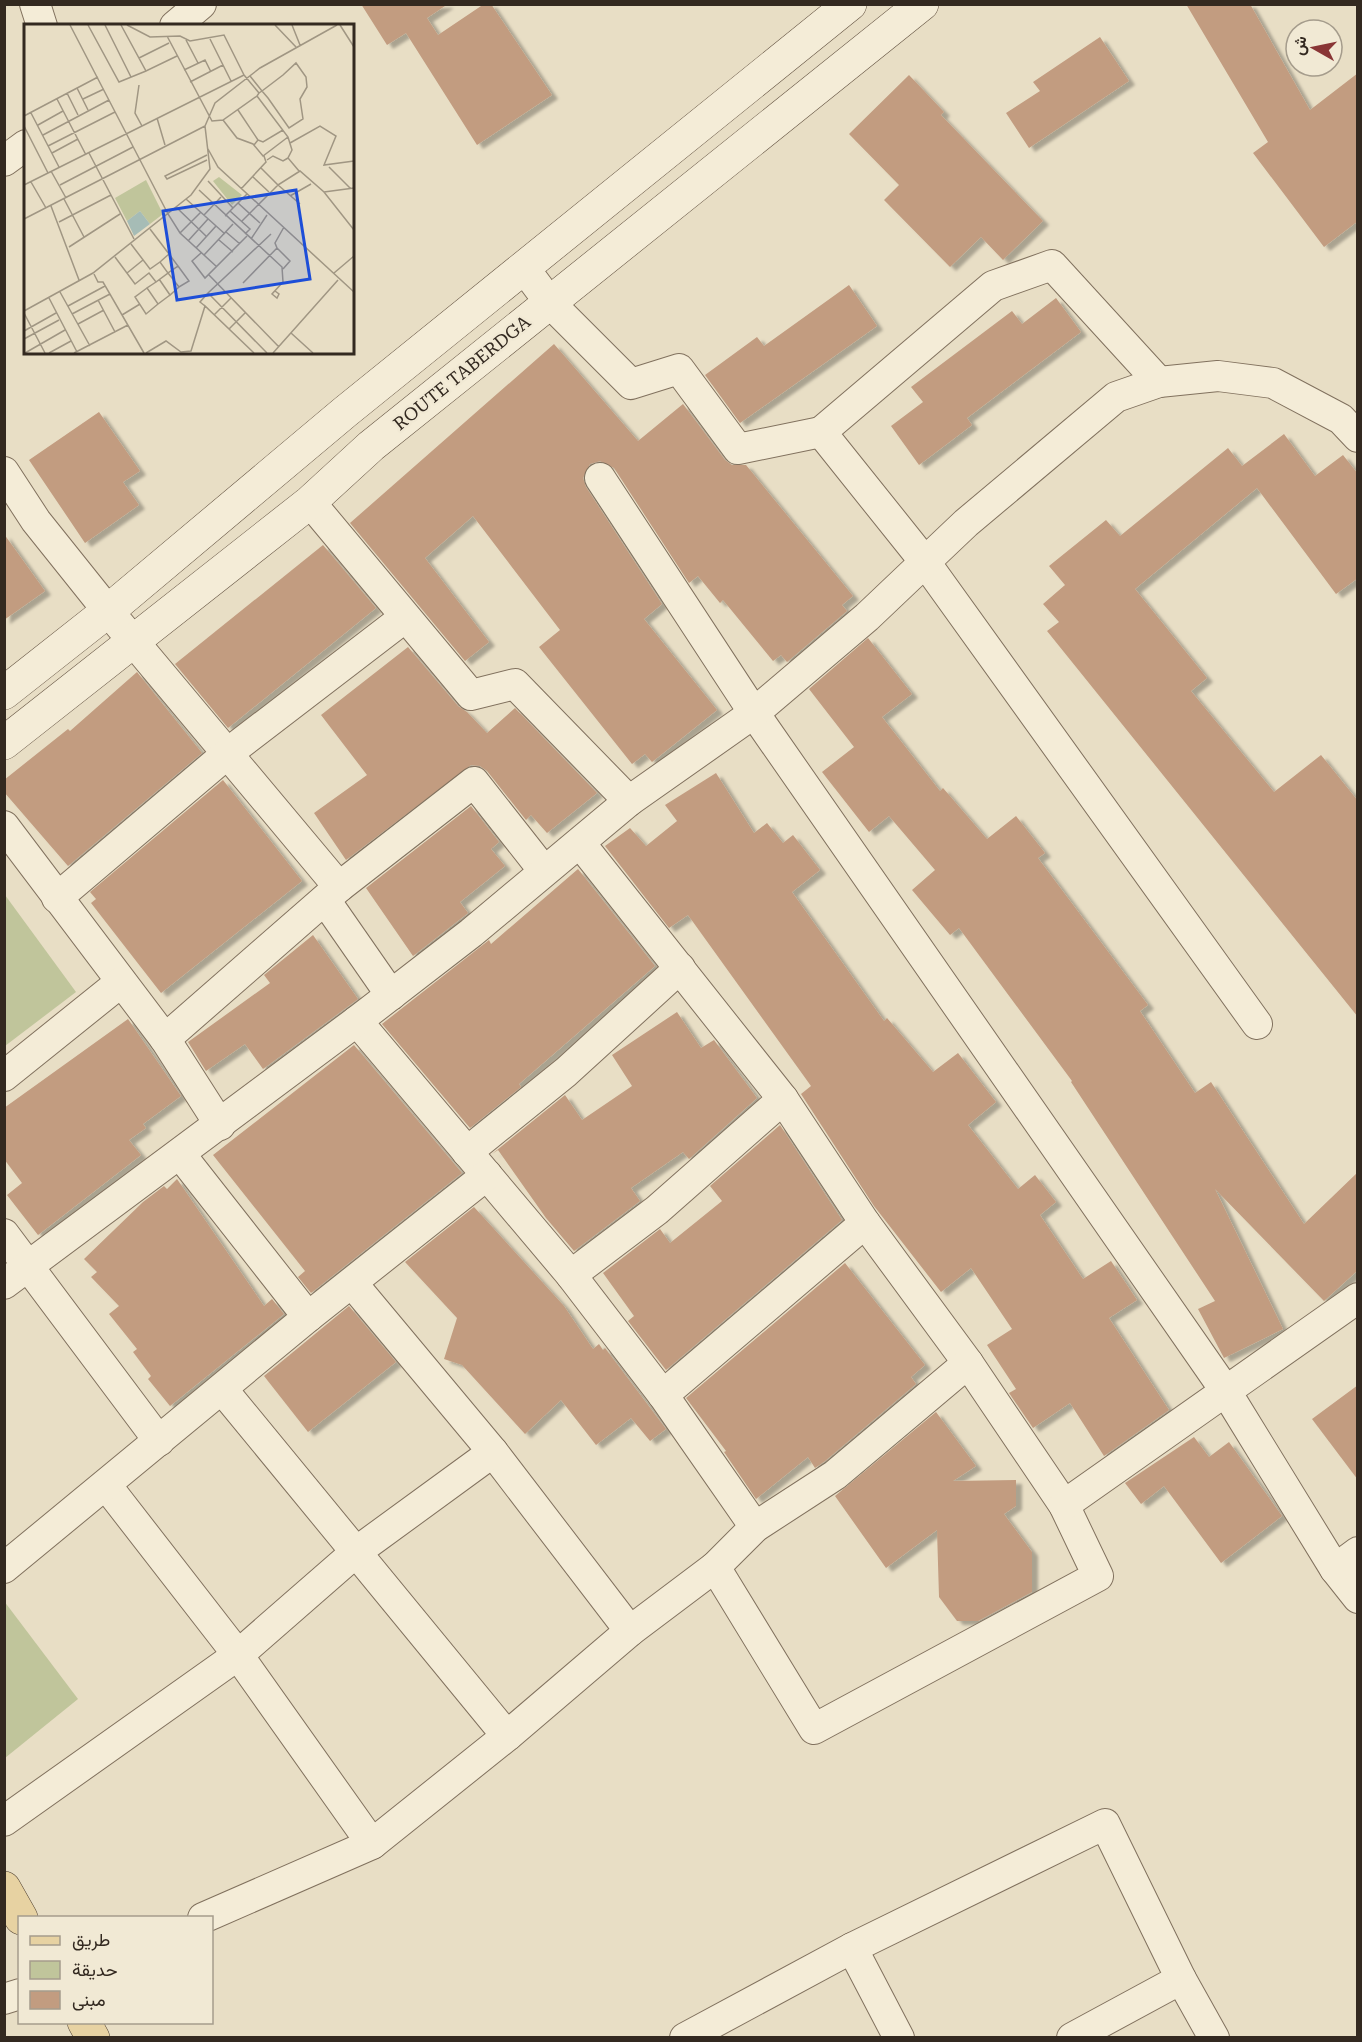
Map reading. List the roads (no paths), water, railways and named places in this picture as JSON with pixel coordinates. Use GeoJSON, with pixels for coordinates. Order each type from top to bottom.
{"type":"FeatureCollection","features":[{"type":"Feature","properties":{"kind":"main road"},"geometry":{"type":"LineString","coordinates":[[4,693],[108,611],[345,412],[850,4]]}},
{"type":"Feature","properties":{"kind":"main road","name":"ROUTE TABERDGA"},"geometry":{"type":"LineString","coordinates":[[4,743],[310,502],[371,446],[922,4]]}},
{"type":"Feature","properties":{"kind":"main road"},"geometry":{"type":"LineString","coordinates":[[345,412],[371,446]]}},
{"type":"Feature","properties":{"kind":"main road"},"geometry":{"type":"LineString","coordinates":[[4,1888],[20,1916]]}},
{"type":"Feature","properties":{"kind":"main road"},"geometry":{"type":"LineString","coordinates":[[85,2024],[93,2037]]}},
{"type":"Feature","properties":{"kind":"street"},"geometry":{"type":"LineString","coordinates":[[35,4],[41,24]]}},
{"type":"Feature","properties":{"kind":"street"},"geometry":{"type":"LineString","coordinates":[[177,24],[201,4]]}},
{"type":"Feature","properties":{"kind":"street"},"geometry":{"type":"LineString","coordinates":[[4,161],[24,146]]}},
{"type":"Feature","properties":{"kind":"street"},"geometry":{"type":"LineString","coordinates":[[524,268],[550,303],[631,384],[679,369],[738,449],[821,432],[993,286],[1052,265],[1159,382]]}},
{"type":"Feature","properties":{"kind":"street"},"geometry":{"type":"LineString","coordinates":[[4,1284],[220,1125],[391,995],[471,933],[629,801],[754,713],[867,617],[966,523],[1116,397],[1159,382],[1218,376],[1273,384],[1341,419],[1358,437]]}},
{"type":"Feature","properties":{"kind":"street"},"geometry":{"type":"LineString","coordinates":[[821,432],[925,562],[1257,1024]]}},
{"type":"Feature","properties":{"kind":"street"},"geometry":{"type":"LineString","coordinates":[[4,472],[36,521],[108,611],[228,753],[332,893],[391,995]]}},
{"type":"Feature","properties":{"kind":"street"},"geometry":{"type":"LineString","coordinates":[[600,478],[754,713],[1346,1561],[1358,1598]]}},
{"type":"Feature","properties":{"kind":"street"},"geometry":{"type":"LineString","coordinates":[[310,502],[404,618],[471,695],[515,684],[629,801]]}},
{"type":"Feature","properties":{"kind":"street"},"geometry":{"type":"LineString","coordinates":[[57,898],[228,753],[404,618]]}},
{"type":"Feature","properties":{"kind":"street"},"geometry":{"type":"LineString","coordinates":[[165,1039],[332,893],[474,782],[544,871]]}},
{"type":"Feature","properties":{"kind":"street"},"geometry":{"type":"LineString","coordinates":[[4,826],[165,1039],[220,1125]]}},
{"type":"Feature","properties":{"kind":"street"},"geometry":{"type":"LineString","coordinates":[[580,843],[783,1099],[865,1224],[968,1362],[1064,1505],[1098,1576],[814,1729],[715,1567]]}},
{"type":"Feature","properties":{"kind":"street"},"geometry":{"type":"LineString","coordinates":[[467,1152],[566,1072],[680,968]]}},
{"type":"Feature","properties":{"kind":"street"},"geometry":{"type":"LineString","coordinates":[[4,1076],[121,982]]}},
{"type":"Feature","properties":{"kind":"street"},"geometry":{"type":"LineString","coordinates":[[357,1021],[571,1275],[663,1395],[754,1527]]}},
{"type":"Feature","properties":{"kind":"street"},"geometry":{"type":"LineString","coordinates":[[571,1275],[657,1210],[783,1099]]}},
{"type":"Feature","properties":{"kind":"street"},"geometry":{"type":"LineString","coordinates":[[180,1154],[308,1317]]}},
{"type":"Feature","properties":{"kind":"street"},"geometry":{"type":"LineString","coordinates":[[4,1568],[308,1317],[487,1175]]}},
{"type":"Feature","properties":{"kind":"street"},"geometry":{"type":"LineString","coordinates":[[663,1395],[865,1224]]}},
{"type":"Feature","properties":{"kind":"street"},"geometry":{"type":"LineString","coordinates":[[4,1234],[30,1265],[159,1441]]}},
{"type":"Feature","properties":{"kind":"street"},"geometry":{"type":"LineString","coordinates":[[352,1282],[493,1452],[630,1632]]}},
{"type":"Feature","properties":{"kind":"street"},"geometry":{"type":"LineString","coordinates":[[1064,1505],[1358,1298]]}},
{"type":"Feature","properties":{"kind":"street"},"geometry":{"type":"LineString","coordinates":[[205,1916],[372,1844],[507,1736],[630,1632],[715,1567],[754,1527],[835,1475],[968,1362]]}},
{"type":"Feature","properties":{"kind":"street"},"geometry":{"type":"LineString","coordinates":[[222,1389],[507,1736]]}},
{"type":"Feature","properties":{"kind":"street"},"geometry":{"type":"LineString","coordinates":[[4,1821],[238,1655],[356,1552],[493,1452]]}},
{"type":"Feature","properties":{"kind":"street"},"geometry":{"type":"LineString","coordinates":[[106,1485],[238,1655],[372,1844]]}},
{"type":"Feature","properties":{"kind":"street"},"geometry":{"type":"LineString","coordinates":[[684,2037],[852,1948],[1105,1824],[1182,1979],[1214,2037]]}},
{"type":"Feature","properties":{"kind":"street"},"geometry":{"type":"LineString","coordinates":[[852,1948],[899,2037]]}},
{"type":"Feature","properties":{"kind":"street"},"geometry":{"type":"LineString","coordinates":[[1072,2037],[1182,1979]]}}]}
